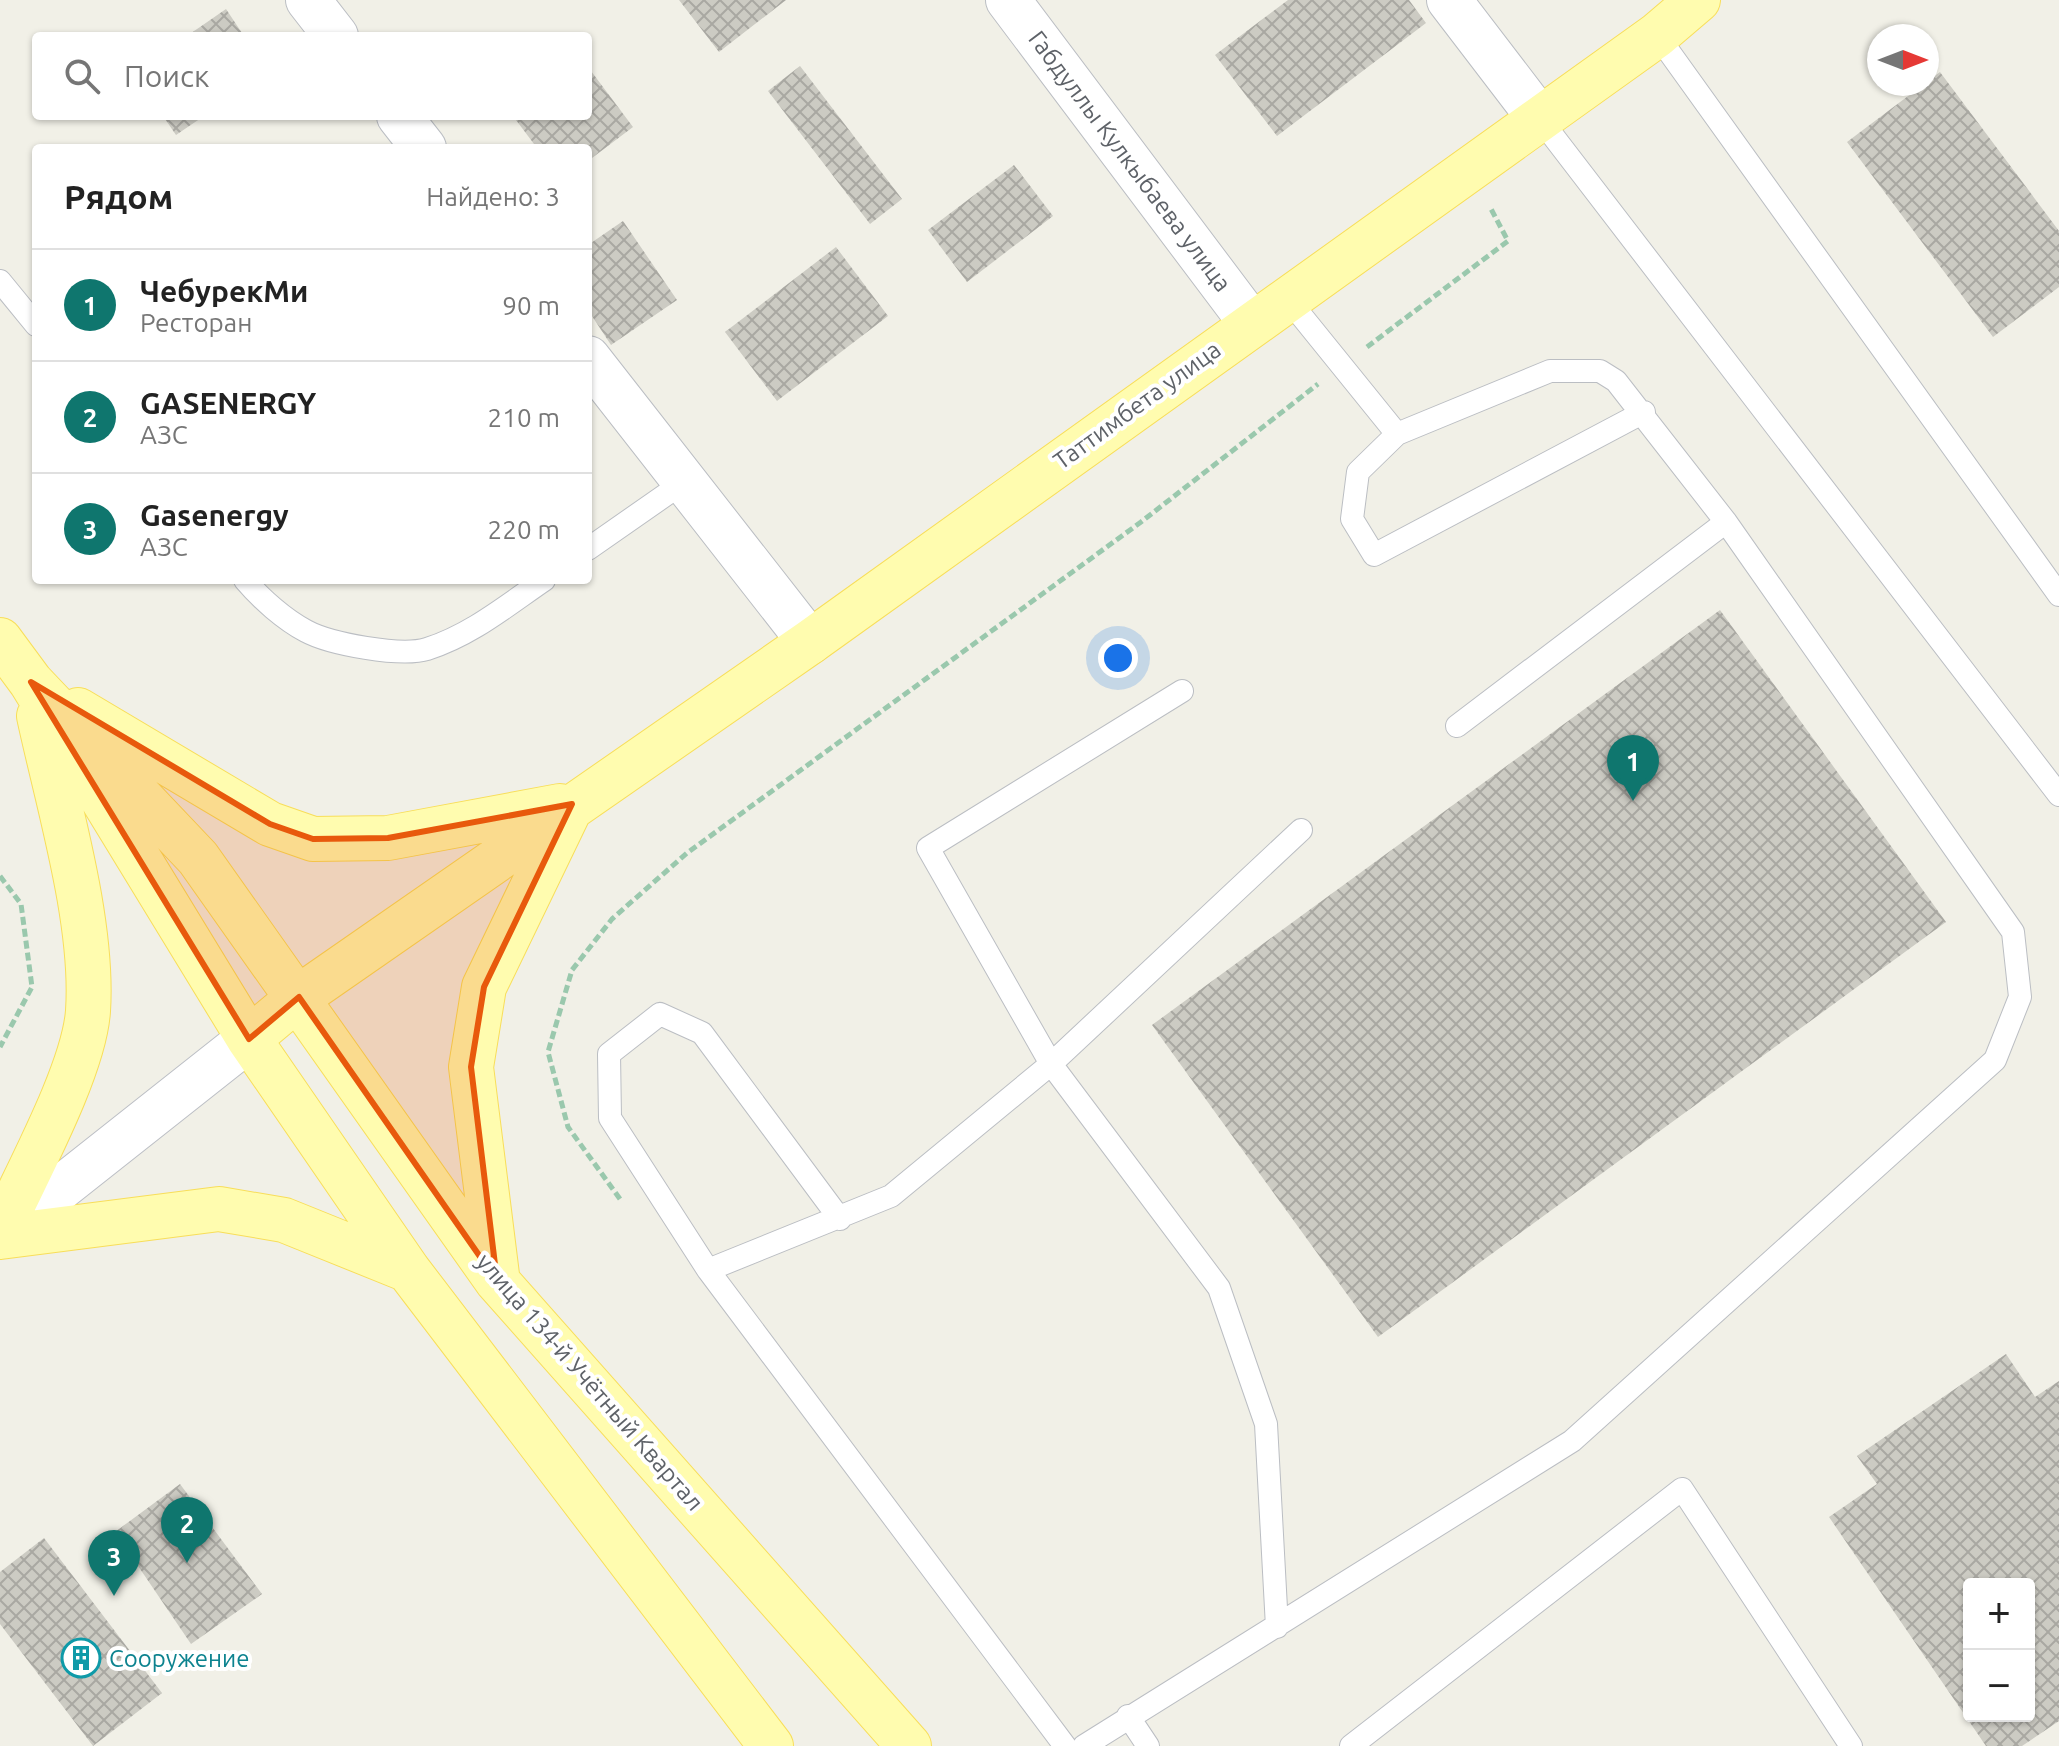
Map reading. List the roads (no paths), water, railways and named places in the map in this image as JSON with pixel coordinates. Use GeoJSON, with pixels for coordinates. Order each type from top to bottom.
{"type":"FeatureCollection","features":[{"type":"Feature","properties":{"kind":"main road","name":"Таттимбета улица"},"geometry":{"type":"LineString","coordinates":[[249,1039],[299,997],[572,804],[810,642],[1251,323],[1657,35],[1698,0]]}},
{"type":"Feature","properties":{"kind":"main road"},"geometry":{"type":"LineString","coordinates":[[0,640],[31,682],[249,1039],[408,1270],[771,1746]]}},
{"type":"Feature","properties":{"kind":"main road"},"geometry":{"type":"LineString","coordinates":[[31,682],[270,824],[313,839],[388,838],[572,804]]}},
{"type":"Feature","properties":{"kind":"main road"},"geometry":{"type":"LineString","coordinates":[[0,1235],[72,1072],[88,1013],[87,940],[31,682]]}},
{"type":"Feature","properties":{"kind":"main road","name":"улица 134-й Учётный Квартал"},"geometry":{"type":"LineString","coordinates":[[31,682],[198,858],[497,1281],[909,1746]]}},
{"type":"Feature","properties":{"kind":"main road"},"geometry":{"type":"LineString","coordinates":[[497,1281],[471,1067],[484,987],[572,804]]}},
{"type":"Feature","properties":{"kind":"main road"},"geometry":{"type":"LineString","coordinates":[[0,1235],[219,1209],[284,1220],[408,1270]]}},
{"type":"Feature","properties":{"kind":"street"},"geometry":{"type":"LineString","coordinates":[[308,0],[333,32]]}},
{"type":"Feature","properties":{"kind":"street","name":"Габдуллы Кулкыбаева улица"},"geometry":{"type":"LineString","coordinates":[[1008,0],[1251,323]]}},
{"type":"Feature","properties":{"kind":"street"},"geometry":{"type":"LineString","coordinates":[[1449,0],[1540,119]]}},
{"type":"Feature","properties":{"kind":"street"},"geometry":{"type":"LineString","coordinates":[[402,120],[421,144]]}},
{"type":"Feature","properties":{"kind":"street"},"geometry":{"type":"LineString","coordinates":[[592,363],[810,642]]}},
{"type":"Feature","properties":{"kind":"street"},"geometry":{"type":"LineString","coordinates":[[0,1235],[249,1039]]}},
{"type":"Feature","properties":{"kind":"lane"},"geometry":{"type":"LineString","coordinates":[[1657,35],[2059,595]]}},
{"type":"Feature","properties":{"kind":"lane"},"geometry":{"type":"LineString","coordinates":[[1540,119],[2059,795]]}},
{"type":"Feature","properties":{"kind":"lane"},"geometry":{"type":"LineString","coordinates":[[0,281],[32,320]]}},
{"type":"Feature","properties":{"kind":"lane"},"geometry":{"type":"LineString","coordinates":[[1287,298],[1397,434]]}},
{"type":"Feature","properties":{"kind":"lane"},"geometry":{"type":"LineString","coordinates":[[1084,1746],[1572,1441],[1995,1060],[2020,997],[2013,932],[1726,522],[1644,412],[1616,381],[1600,371],[1550,371],[1397,434],[1358,472],[1352,519],[1374,555],[1644,412]]}},
{"type":"Feature","properties":{"kind":"lane"},"geometry":{"type":"LineString","coordinates":[[592,546],[684,482]]}},
{"type":"Feature","properties":{"kind":"lane"},"geometry":{"type":"LineString","coordinates":[[1457,726],[1726,522]]}},
{"type":"Feature","properties":{"kind":"lane"},"geometry":{"type":"LineString","coordinates":[[248,584],[307,632],[369,648],[423,650],[469,632],[538,584]]}},
{"type":"Feature","properties":{"kind":"lane"},"geometry":{"type":"LineString","coordinates":[[1182,691],[928,848],[1051,1064],[1219,1288],[1266,1424],[1277,1627]]}},
{"type":"Feature","properties":{"kind":"lane"},"geometry":{"type":"LineString","coordinates":[[708,1270],[891,1196],[1051,1064],[1301,830]]}},
{"type":"Feature","properties":{"kind":"lane"},"geometry":{"type":"LineString","coordinates":[[840,1219],[702,1033],[660,1014],[609,1054],[610,1118],[708,1270],[1065,1746]]}},
{"type":"Feature","properties":{"kind":"lane"},"geometry":{"type":"LineString","coordinates":[[1351,1746],[1682,1489],[1851,1746]]}},
{"type":"Feature","properties":{"kind":"lane"},"geometry":{"type":"LineString","coordinates":[[1128,1716],[1148,1746]]}},
{"type":"Feature","properties":{"kind":"place","name":"ЧебурекМи"},"geometry":{"type":"Point","coordinates":[1633,801]}},
{"type":"Feature","properties":{"kind":"place","name":"GASENERGY"},"geometry":{"type":"Point","coordinates":[187,1563]}},
{"type":"Feature","properties":{"kind":"place","name":"Gasenergy"},"geometry":{"type":"Point","coordinates":[114,1596]}},
{"type":"Feature","properties":{"kind":"place","name":"Сооружение"},"geometry":{"type":"Point","coordinates":[81,1658]}}]}
